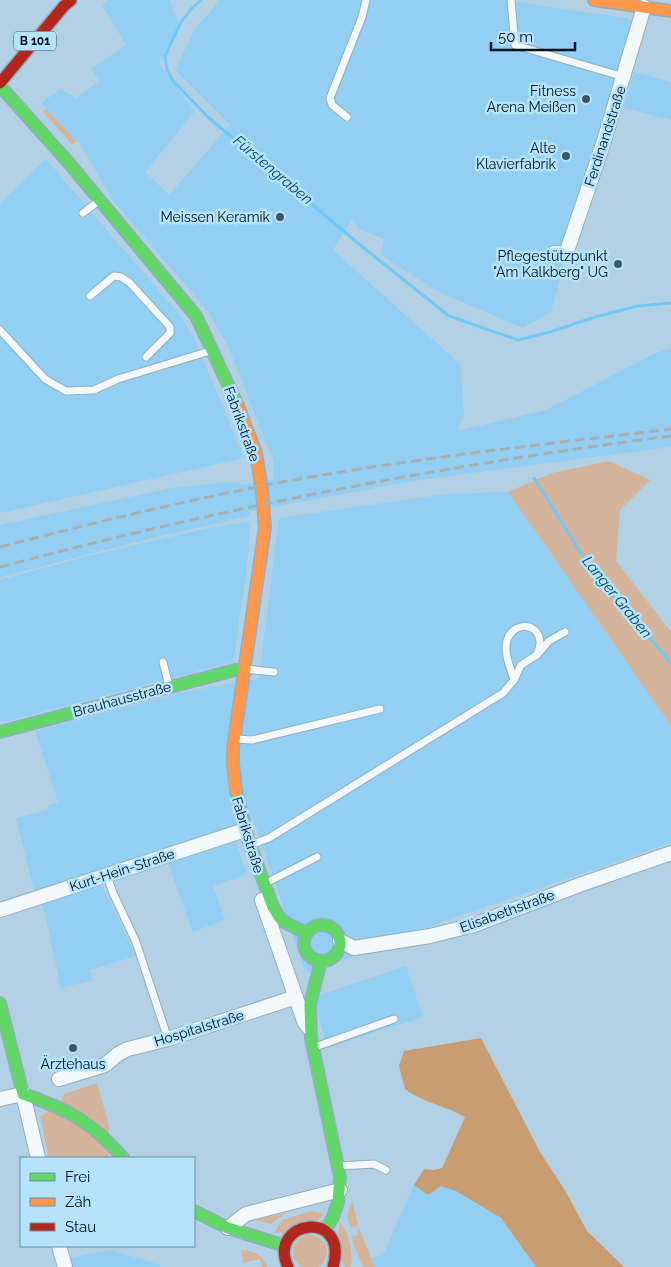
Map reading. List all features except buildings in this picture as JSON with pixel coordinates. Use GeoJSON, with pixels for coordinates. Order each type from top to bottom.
{"type":"FeatureCollection","features":[{"type":"Feature","properties":{"kind":"street","name":"B 101"},"geometry":{"type":"LineString","coordinates":[[0,84],[71,0]]}},
{"type":"Feature","properties":{"kind":"street"},"geometry":{"type":"LineString","coordinates":[[594,0],[644,7],[667,7]]}},
{"type":"Feature","properties":{"kind":"street","name":"Ferdinandstraße"},"geometry":{"type":"LineString","coordinates":[[554,253],[566,254],[603,144],[644,7]]}},
{"type":"Feature","properties":{"kind":"street","name":"Fabrikstraße"},"geometry":{"type":"LineString","coordinates":[[0,84],[100,200],[196,316],[239,408],[256,453],[262,491],[265,535],[234,738],[232,774],[235,793],[248,838],[274,909],[287,925],[306,933]]}},
{"type":"Feature","properties":{"kind":"street","name":"Brauhausstraße"},"geometry":{"type":"LineString","coordinates":[[0,732],[235,670],[245,669]]}},
{"type":"Feature","properties":{"kind":"street"},"geometry":{"type":"LineString","coordinates":[[248,838],[251,869],[304,1022],[310,1030]]}},
{"type":"Feature","properties":{"kind":"street","name":"Kurt-Hein-Straße"},"geometry":{"type":"LineString","coordinates":[[0,910],[107,876],[248,838]]}},
{"type":"Feature","properties":{"kind":"street","name":"Elisabethstraße"},"geometry":{"type":"LineString","coordinates":[[340,941],[354,948],[430,936],[474,925],[671,853]]}},
{"type":"Feature","properties":{"kind":"street"},"geometry":{"type":"LineString","coordinates":[[316,925],[329,926],[338,934],[340,941],[337,953],[333,957],[321,961],[309,957],[303,942],[306,933],[316,925]]}},
{"type":"Feature","properties":{"kind":"street"},"geometry":{"type":"LineString","coordinates":[[321,961],[310,1004],[310,1030],[312,1048],[338,1166],[340,1190],[333,1217],[325,1231]]}},
{"type":"Feature","properties":{"kind":"street","name":"Hospitalstraße"},"geometry":{"type":"LineString","coordinates":[[59,1078],[105,1065],[118,1054],[128,1049],[168,1039],[296,997]]}},
{"type":"Feature","properties":{"kind":"street"},"geometry":{"type":"LineString","coordinates":[[0,1003],[38,1157]]}},
{"type":"Feature","properties":{"kind":"street"},"geometry":{"type":"LineString","coordinates":[[0,1099],[23,1094],[58,1106],[85,1120],[110,1142],[122,1157]]}},
{"type":"Feature","properties":{"kind":"street"},"geometry":{"type":"LineString","coordinates":[[228,1228],[246,1214],[340,1190]]}},
{"type":"Feature","properties":{"kind":"street"},"geometry":{"type":"LineString","coordinates":[[195,1212],[228,1228],[285,1246]]}},
{"type":"Feature","properties":{"kind":"street"},"geometry":{"type":"LineString","coordinates":[[288,1267],[285,1261],[285,1246],[292,1234],[304,1227],[316,1227],[325,1231],[334,1242],[337,1250],[333,1267]]}},
{"type":"Feature","properties":{"kind":"street"},"geometry":{"type":"LineString","coordinates":[[59,1247],[64,1267]]}},
{"type":"Feature","properties":{"kind":"lane"},"geometry":{"type":"LineString","coordinates":[[346,117],[332,105],[330,98],[362,17],[366,0]]}},
{"type":"Feature","properties":{"kind":"lane"},"geometry":{"type":"LineString","coordinates":[[511,0],[515,45],[624,77]]}},
{"type":"Feature","properties":{"kind":"lane"},"geometry":{"type":"LineString","coordinates":[[83,213],[100,200]]}},
{"type":"Feature","properties":{"kind":"lane"},"geometry":{"type":"LineString","coordinates":[[90,296],[114,276],[121,277],[129,282],[170,327],[170,333],[146,356]]}},
{"type":"Feature","properties":{"kind":"lane"},"geometry":{"type":"LineString","coordinates":[[0,330],[45,379],[66,391],[94,390],[118,379],[213,350]]}},
{"type":"Feature","properties":{"kind":"lane"},"geometry":{"type":"LineString","coordinates":[[514,680],[507,658],[506,646],[508,637],[514,630],[520,626],[528,626],[537,633],[540,643],[537,654]]}},
{"type":"Feature","properties":{"kind":"lane"},"geometry":{"type":"LineString","coordinates":[[248,838],[269,838],[503,692],[514,680],[521,665],[537,654],[549,640],[565,632]]}},
{"type":"Feature","properties":{"kind":"lane"},"geometry":{"type":"LineString","coordinates":[[163,662],[170,687]]}},
{"type":"Feature","properties":{"kind":"lane"},"geometry":{"type":"LineString","coordinates":[[245,669],[274,672]]}},
{"type":"Feature","properties":{"kind":"lane"},"geometry":{"type":"LineString","coordinates":[[234,738],[252,740],[380,709]]}},
{"type":"Feature","properties":{"kind":"lane"},"geometry":{"type":"LineString","coordinates":[[264,884],[317,857]]}},
{"type":"Feature","properties":{"kind":"lane"},"geometry":{"type":"LineString","coordinates":[[107,876],[112,893],[136,942],[168,1039]]}},
{"type":"Feature","properties":{"kind":"lane"},"geometry":{"type":"LineString","coordinates":[[312,1048],[394,1019]]}},
{"type":"Feature","properties":{"kind":"lane"},"geometry":{"type":"LineString","coordinates":[[338,1166],[374,1164],[386,1170]]}},
{"type":"Feature","properties":{"kind":"shaded area"},"geometry":{"type":"Polygon","coordinates":[[[108,0],[170,0],[179,25],[159,64],[195,111],[145,172],[169,195],[230,125],[175,70],[195,29],[218,0],[507,0],[629,19],[633,24],[633,31],[562,248],[563,268],[551,312],[523,328],[439,292],[381,255],[384,239],[361,230],[351,220],[333,250],[460,364],[464,413],[457,431],[546,410],[656,353],[671,348],[671,447],[419,480],[250,511],[250,516],[160,536],[0,577],[0,525],[172,488],[230,482],[244,485],[274,479],[273,460],[229,348],[208,311],[114,202],[80,144],[41,103],[61,89],[76,98],[99,81],[91,69],[126,45],[102,5],[108,0]]]}},
{"type":"Feature","properties":{"kind":"shaded area"},"geometry":{"type":"Polygon","coordinates":[[[634,72],[671,82],[671,120],[624,108],[634,72]]]}},
{"type":"Feature","properties":{"kind":"shaded area"},"geometry":{"type":"Polygon","coordinates":[[[46,109],[77,141],[72,144],[43,112],[46,109]]]}},
{"type":"Feature","properties":{"kind":"shaded area"},"geometry":{"type":"Polygon","coordinates":[[[46,159],[178,313],[193,335],[244,458],[0,513],[0,203],[46,159]]]}},
{"type":"Feature","properties":{"kind":"shaded area"},"geometry":{"type":"Polygon","coordinates":[[[609,461],[650,480],[620,510],[616,561],[671,632],[671,726],[508,492],[552,473],[609,461]]]}},
{"type":"Feature","properties":{"kind":"shaded area"},"geometry":{"type":"Polygon","coordinates":[[[508,492],[671,726],[671,843],[444,921],[306,974],[253,818],[231,828],[247,874],[213,886],[225,920],[193,932],[163,850],[99,870],[101,884],[136,956],[90,970],[93,980],[61,988],[44,910],[34,890],[16,818],[49,810],[48,805],[58,802],[35,731],[189,691],[259,679],[279,518],[446,494],[508,492]]]}},
{"type":"Feature","properties":{"kind":"shaded area"},"geometry":{"type":"Polygon","coordinates":[[[250,522],[247,568],[233,662],[0,723],[0,580],[85,557],[204,529],[250,522]]]}},
{"type":"Feature","properties":{"kind":"shaded area"},"geometry":{"type":"Polygon","coordinates":[[[406,966],[423,1017],[327,1048],[314,997],[406,966]]]}},
{"type":"Feature","properties":{"kind":"shaded area"},"geometry":{"type":"Polygon","coordinates":[[[481,1038],[540,1152],[566,1192],[587,1231],[624,1267],[536,1267],[501,1218],[456,1191],[441,1186],[428,1195],[414,1185],[424,1169],[434,1170],[442,1168],[465,1117],[418,1097],[405,1089],[399,1066],[404,1051],[481,1038]]]}},
{"type":"Feature","properties":{"kind":"shaded area"},"geometry":{"type":"Polygon","coordinates":[[[97,1083],[109,1125],[109,1157],[49,1157],[40,1116],[58,1106],[64,1094],[97,1083]]]}},
{"type":"Feature","properties":{"kind":"shaded area"},"geometry":{"type":"Polygon","coordinates":[[[414,1185],[428,1195],[441,1186],[456,1191],[501,1218],[536,1267],[375,1267],[371,1258],[383,1255],[414,1185]]]}},
{"type":"Feature","properties":{"kind":"shaded area"},"geometry":{"type":"Polygon","coordinates":[[[352,1200],[358,1225],[351,1228],[347,1217],[352,1200]]]}},
{"type":"Feature","properties":{"kind":"shaded area"},"geometry":{"type":"Polygon","coordinates":[[[312,1211],[323,1215],[319,1219],[281,1233],[274,1233],[282,1220],[312,1211]]]}},
{"type":"Feature","properties":{"kind":"shaded area"},"geometry":{"type":"Polygon","coordinates":[[[286,1213],[271,1224],[245,1218],[252,1215],[256,1219],[286,1213]]]}},
{"type":"Feature","properties":{"kind":"shaded area"},"geometry":{"type":"Polygon","coordinates":[[[340,1223],[346,1231],[350,1244],[352,1257],[350,1267],[345,1267],[340,1251],[338,1234],[340,1223]]]}},
{"type":"Feature","properties":{"kind":"shaded area"},"geometry":{"type":"Polygon","coordinates":[[[359,1229],[375,1267],[363,1267],[354,1246],[352,1236],[358,1235],[357,1230],[359,1229]]]}},
{"type":"Feature","properties":{"kind":"shaded area"},"geometry":{"type":"Polygon","coordinates":[[[310,1235],[322,1240],[327,1252],[322,1264],[313,1268],[307,1268],[298,1264],[293,1252],[298,1240],[310,1235]]]}},
{"type":"Feature","properties":{"kind":"shaded area"},"geometry":{"type":"Polygon","coordinates":[[[111,1250],[160,1265],[160,1267],[73,1267],[70,1258],[111,1250]]]}},
{"type":"Feature","properties":{"kind":"shaded area"},"geometry":{"type":"Polygon","coordinates":[[[241,1250],[257,1254],[263,1259],[267,1267],[262,1267],[260,1259],[243,1263],[241,1250]]]}},
{"type":"Feature","properties":{"kind":"waterway","name":"Fürstengraben"},"geometry":{"type":"LineString","coordinates":[[201,0],[190,10],[180,24],[165,56],[167,70],[174,82],[208,117],[365,249],[449,316],[518,340],[638,306],[671,303]]}},
{"type":"Feature","properties":{"kind":"waterway","name":"Langer Graben"},"geometry":{"type":"LineString","coordinates":[[534,478],[589,566],[671,663]]}},
{"type":"Feature","properties":{"kind":"railway"},"geometry":{"type":"LineString","coordinates":[[0,547],[207,497],[326,474],[671,429]]}},
{"type":"Feature","properties":{"kind":"railway"},"geometry":{"type":"LineString","coordinates":[[0,567],[166,526],[333,490],[501,460],[671,436]]}},
{"type":"Feature","properties":{"kind":"traffic: fast"},"geometry":{"type":"LineString","coordinates":[[0,86],[68,162],[196,316],[238,406]]}},
{"type":"Feature","properties":{"kind":"traffic: fast"},"geometry":{"type":"LineString","coordinates":[[0,732],[235,670],[245,669]]}},
{"type":"Feature","properties":{"kind":"traffic: fast"},"geometry":{"type":"LineString","coordinates":[[236,791],[248,839],[273,907],[280,918],[286,923],[306,933]]}},
{"type":"Feature","properties":{"kind":"traffic: fast"},"geometry":{"type":"LineString","coordinates":[[322,925],[329,926],[335,930],[339,936],[340,943],[339,950],[335,956],[329,960],[322,961],[315,960],[309,956],[305,950],[304,943],[305,936],[309,930],[315,926],[322,925]]}},
{"type":"Feature","properties":{"kind":"traffic: fast"},"geometry":{"type":"LineString","coordinates":[[321,961],[310,1004],[311,1038],[340,1177],[338,1202],[333,1217],[325,1231]]}},
{"type":"Feature","properties":{"kind":"traffic: fast"},"geometry":{"type":"LineString","coordinates":[[0,1003],[23,1094],[53,1105],[78,1118],[100,1135],[122,1157]]}},
{"type":"Feature","properties":{"kind":"traffic: fast"},"geometry":{"type":"LineString","coordinates":[[195,1212],[228,1228],[285,1246]]}},
{"type":"Feature","properties":{"kind":"traffic: slow"},"geometry":{"type":"LineString","coordinates":[[594,0],[671,11]]}},
{"type":"Feature","properties":{"kind":"traffic: slow"},"geometry":{"type":"LineString","coordinates":[[236,791],[233,748],[265,527],[256,453],[238,406]]}},
{"type":"Feature","properties":{"kind":"traffic: jam"},"geometry":{"type":"LineString","coordinates":[[0,83],[71,0]]}},
{"type":"Feature","properties":{"kind":"traffic: jam"},"geometry":{"type":"LineString","coordinates":[[288,1267],[284,1251],[288,1239],[297,1231],[309,1227],[320,1229],[330,1236],[335,1248],[333,1267]]}},
{"type":"Feature","properties":{"kind":"place","name":"Fitness Arena Meißen"},"geometry":{"type":"Point","coordinates":[586,99]}},
{"type":"Feature","properties":{"kind":"place","name":"Alte Klavierfabrik"},"geometry":{"type":"Point","coordinates":[566,156]}},
{"type":"Feature","properties":{"kind":"place","name":"Meissen Keramik"},"geometry":{"type":"Point","coordinates":[280,217]}},
{"type":"Feature","properties":{"kind":"place","name":"Pflegestützpunkt \"Am Kalkberg\" UG"},"geometry":{"type":"Point","coordinates":[618,264]}},
{"type":"Feature","properties":{"kind":"place","name":"Ärztehaus"},"geometry":{"type":"Point","coordinates":[73,1048]}}]}
